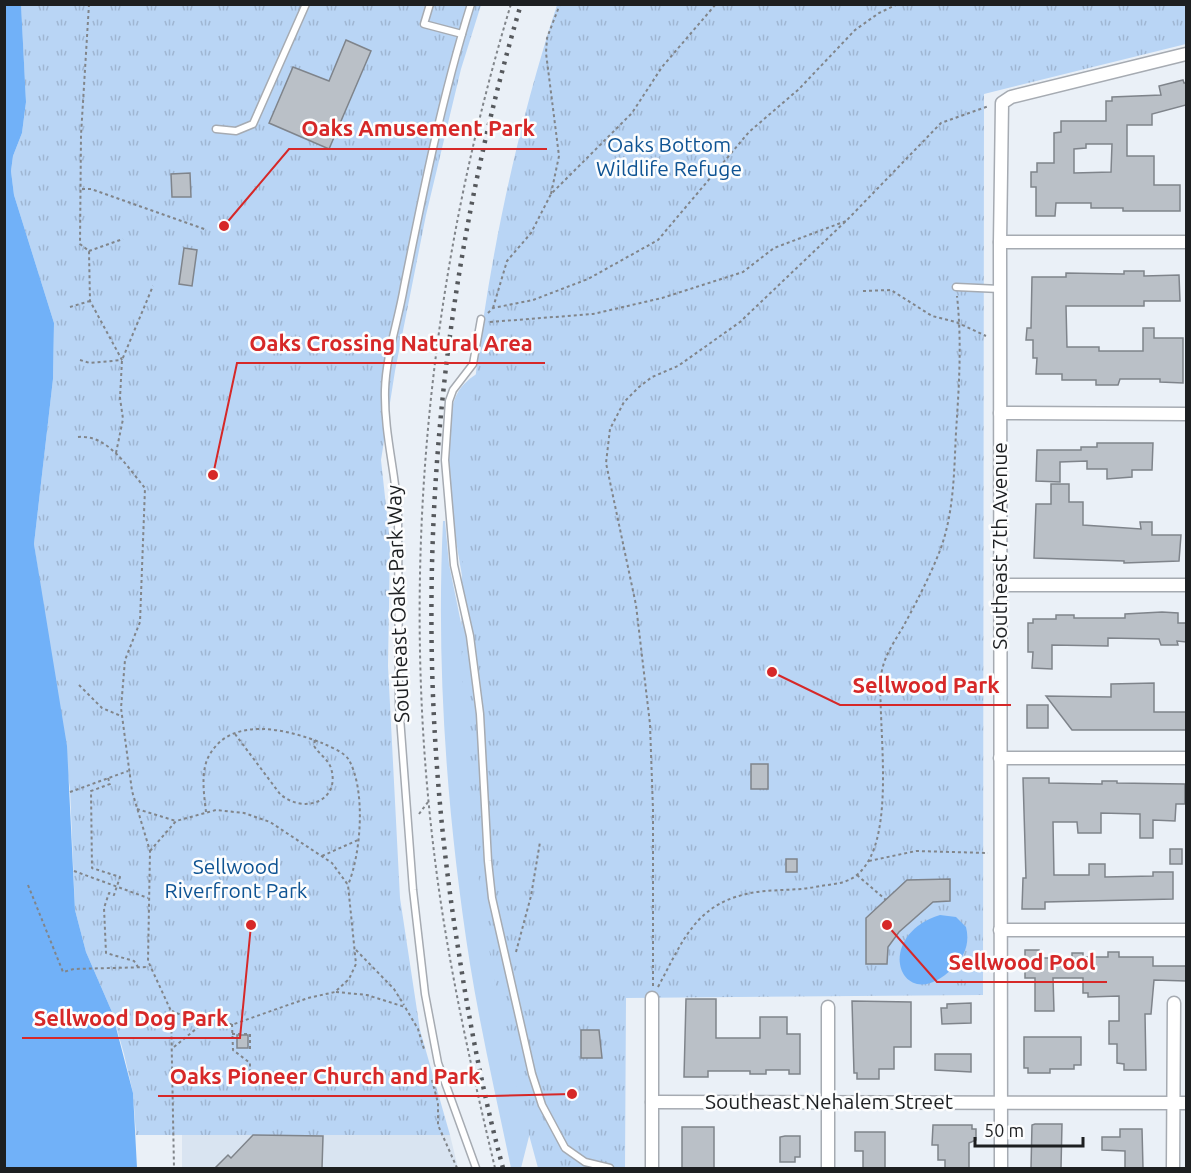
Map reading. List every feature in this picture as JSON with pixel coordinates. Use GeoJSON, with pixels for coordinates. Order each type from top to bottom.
{"type":"FeatureCollection","features":[{"type":"Feature","properties":{"kind":"street"},"geometry":{"type":"LineString","coordinates":[[1002,103],[1011,98],[1186,54]]}},
{"type":"Feature","properties":{"kind":"street","name":"Southeast 7th Avenue"},"geometry":{"type":"LineString","coordinates":[[1000,1168],[1002,103]]}},
{"type":"Feature","properties":{"kind":"street"},"geometry":{"type":"LineString","coordinates":[[1000,242],[1186,242]]}},
{"type":"Feature","properties":{"kind":"street"},"geometry":{"type":"LineString","coordinates":[[1000,413],[1186,414]]}},
{"type":"Feature","properties":{"kind":"street"},"geometry":{"type":"LineString","coordinates":[[1000,585],[1186,585]]}},
{"type":"Feature","properties":{"kind":"street"},"geometry":{"type":"LineString","coordinates":[[1000,758],[1186,758]]}},
{"type":"Feature","properties":{"kind":"street"},"geometry":{"type":"LineString","coordinates":[[1000,930],[1186,930]]}},
{"type":"Feature","properties":{"kind":"street"},"geometry":{"type":"LineString","coordinates":[[652,998],[652,1168]]}},
{"type":"Feature","properties":{"kind":"street"},"geometry":{"type":"LineString","coordinates":[[1173,1003],[1173,1168]]}},
{"type":"Feature","properties":{"kind":"street"},"geometry":{"type":"LineString","coordinates":[[828,1007],[828,1168]]}},
{"type":"Feature","properties":{"kind":"street","name":"Southeast Nehalem Street"},"geometry":{"type":"LineString","coordinates":[[652,1102],[1186,1103]]}},
{"type":"Feature","properties":{"kind":"lane"},"geometry":{"type":"LineString","coordinates":[[216,129],[236,131],[253,124],[306,4]]}},
{"type":"Feature","properties":{"kind":"lane"},"geometry":{"type":"LineString","coordinates":[[430,4],[424,24],[462,34]]}},
{"type":"Feature","properties":{"kind":"lane","name":"Southeast Oaks Park Way"},"geometry":{"type":"LineString","coordinates":[[471,4],[426,174],[386,384],[387,442],[396,481],[398,512],[398,676],[413,890],[429,1021],[443,1080],[476,1168]]}},
{"type":"Feature","properties":{"kind":"lane"},"geometry":{"type":"LineString","coordinates":[[956,287],[1000,289]]}},
{"type":"Feature","properties":{"kind":"lane"},"geometry":{"type":"LineString","coordinates":[[481,319],[473,364],[453,390],[449,401],[445,460],[454,565],[470,636],[480,714],[492,898],[532,1074],[542,1106],[565,1148],[585,1162],[610,1168]]}},
{"type":"Feature","properties":{"kind":"path"},"geometry":{"type":"LineString","coordinates":[[89,4],[81,135],[80,244],[88,251],[90,301],[122,360]]}},
{"type":"Feature","properties":{"kind":"path"},"geometry":{"type":"LineString","coordinates":[[481,319],[493,308],[507,261],[531,233],[551,194],[559,156],[546,53],[548,38],[560,4]]}},
{"type":"Feature","properties":{"kind":"path"},"geometry":{"type":"LineString","coordinates":[[551,194],[632,113],[662,67],[716,4]]}},
{"type":"Feature","properties":{"kind":"path"},"geometry":{"type":"LineString","coordinates":[[493,308],[533,300],[588,279],[658,240],[749,132],[799,89],[855,30],[879,13],[898,4]]}},
{"type":"Feature","properties":{"kind":"path"},"geometry":{"type":"LineString","coordinates":[[652,998],[653,810],[650,724],[636,605],[606,463],[610,429],[624,402],[639,387],[652,376],[678,366],[740,322],[848,219],[941,123],[962,113],[1002,103]]}},
{"type":"Feature","properties":{"kind":"path"},"geometry":{"type":"LineString","coordinates":[[81,189],[91,189],[207,230]]}},
{"type":"Feature","properties":{"kind":"path"},"geometry":{"type":"LineString","coordinates":[[481,319],[501,322],[593,314],[662,298],[743,272],[774,248],[848,219]]}},
{"type":"Feature","properties":{"kind":"path"},"geometry":{"type":"LineString","coordinates":[[88,251],[123,239]]}},
{"type":"Feature","properties":{"kind":"path"},"geometry":{"type":"LineString","coordinates":[[116,453],[123,420],[120,398],[122,360],[153,286]]}},
{"type":"Feature","properties":{"kind":"path"},"geometry":{"type":"LineString","coordinates":[[652,998],[686,935],[704,912],[715,904],[756,892],[805,890],[839,884],[858,875],[869,861],[876,846],[882,779],[881,675],[892,645],[928,576],[947,531],[955,474],[960,324],[956,287]]}},
{"type":"Feature","properties":{"kind":"path"},"geometry":{"type":"LineString","coordinates":[[863,291],[891,290],[932,316],[960,324],[1000,341]]}},
{"type":"Feature","properties":{"kind":"path"},"geometry":{"type":"LineString","coordinates":[[70,307],[90,301]]}},
{"type":"Feature","properties":{"kind":"path"},"geometry":{"type":"LineString","coordinates":[[80,360],[90,363],[122,360]]}},
{"type":"Feature","properties":{"kind":"path"},"geometry":{"type":"LineString","coordinates":[[78,437],[87,436],[98,440],[116,453],[145,488],[140,622],[125,660],[121,716],[126,735],[128,771],[150,850],[147,944],[150,967],[171,1011],[174,1168]]}},
{"type":"Feature","properties":{"kind":"path"},"geometry":{"type":"LineString","coordinates":[[79,685],[102,708],[121,716]]}},
{"type":"Feature","properties":{"kind":"path"},"geometry":{"type":"LineString","coordinates":[[206,812],[204,786],[209,756],[223,739],[254,729],[274,728],[334,748],[348,759],[358,799],[358,840],[355,867],[348,885]]}},
{"type":"Feature","properties":{"kind":"path"},"geometry":{"type":"LineString","coordinates":[[235,734],[280,794],[289,802],[300,806],[309,806],[323,799],[331,783],[330,766],[314,746],[315,740]]}},
{"type":"Feature","properties":{"kind":"path"},"geometry":{"type":"LineString","coordinates":[[70,792],[128,771]]}},
{"type":"Feature","properties":{"kind":"path"},"geometry":{"type":"LineString","coordinates":[[108,778],[110,784],[91,791],[92,868],[120,877],[114,895],[109,893],[104,908],[106,953],[134,961],[138,967]]}},
{"type":"Feature","properties":{"kind":"path"},"geometry":{"type":"LineString","coordinates":[[408,825],[429,801]]}},
{"type":"Feature","properties":{"kind":"path"},"geometry":{"type":"LineString","coordinates":[[137,809],[176,821]]}},
{"type":"Feature","properties":{"kind":"path"},"geometry":{"type":"LineString","coordinates":[[150,850],[176,821],[206,812],[229,810],[257,817],[338,869],[348,885],[357,950],[353,973],[335,992]]}},
{"type":"Feature","properties":{"kind":"path"},"geometry":{"type":"LineString","coordinates":[[321,856],[358,840]]}},
{"type":"Feature","properties":{"kind":"path"},"geometry":{"type":"LineString","coordinates":[[516,954],[531,896],[540,842]]}},
{"type":"Feature","properties":{"kind":"path"},"geometry":{"type":"LineString","coordinates":[[869,861],[916,851],[1000,853]]}},
{"type":"Feature","properties":{"kind":"path"},"geometry":{"type":"LineString","coordinates":[[74,872],[148,898]]}},
{"type":"Feature","properties":{"kind":"path"},"geometry":{"type":"LineString","coordinates":[[858,875],[886,900]]}},
{"type":"Feature","properties":{"kind":"path"},"geometry":{"type":"LineString","coordinates":[[28,885],[63,972],[74,969],[150,967]]}},
{"type":"Feature","properties":{"kind":"path"},"geometry":{"type":"LineString","coordinates":[[357,950],[394,989],[418,1029],[424,1050]]}},
{"type":"Feature","properties":{"kind":"path"},"geometry":{"type":"LineString","coordinates":[[171,1011],[202,1024],[232,1024],[308,998],[335,992],[367,995],[405,1006]]}},
{"type":"Feature","properties":{"kind":"path"},"geometry":{"type":"LineString","coordinates":[[173,1048],[202,1024]]}},
{"type":"Feature","properties":{"kind":"path"},"geometry":{"type":"LineString","coordinates":[[232,1024],[233,1050],[250,1064],[250,1072]]}},
{"type":"Feature","properties":{"kind":"path"},"geometry":{"type":"LineString","coordinates":[[232,1034],[250,1034],[250,1052]]}},
{"type":"Feature","properties":{"kind":"path"},"geometry":{"type":"LineString","coordinates":[[430,1072],[437,1098],[438,1125],[457,1168]]}},
{"type":"Feature","properties":{"kind":"shaded area"},"geometry":{"type":"Polygon","coordinates":[[[182,1135],[450,1135],[458,1168],[182,1168],[182,1135]]]}},
{"type":"Feature","properties":{"kind":"green space","name":"Sellwood Riverfront Park"},"geometry":{"type":"Polygon","coordinates":[[[21,5],[481,5],[461,69],[426,215],[395,371],[381,460],[390,543],[388,666],[400,898],[420,1030],[450,1135],[136,1135],[133,1093],[124,1054],[112,1012],[86,952],[75,910],[70,789],[34,544],[53,379],[54,323],[14,195],[11,171],[13,156],[22,133],[26,102],[21,5]]]}},
{"type":"Feature","properties":{"kind":"green space","name":"Oaks Bottom Wildlife Refuge"},"geometry":{"type":"Polygon","coordinates":[[[557,5],[1186,5],[1186,44],[984,94],[983,995],[626,998],[625,1168],[538,1168],[503,1024],[479,879],[465,732],[462,585],[469,438],[488,292],[517,148],[557,5]]]}},
{"type":"Feature","properties":{"kind":"green space"},"geometry":{"type":"Polygon","coordinates":[[[478,373],[465,590],[453,519],[448,460],[449,433],[452,409],[458,392],[478,373]]]}},
{"type":"Feature","properties":{"kind":"green space"},"geometry":{"type":"Polygon","coordinates":[[[443,521],[445,521],[449,564],[462,628],[536,1109],[521,1168],[511,1168],[489,1066],[470,964],[455,854],[442,687],[443,521]]]}},
{"type":"Feature","properties":{"kind":"water"},"geometry":{"type":"Polygon","coordinates":[[[21,4],[26,102],[22,133],[13,156],[11,171],[14,195],[54,323],[53,379],[34,544],[67,746],[75,910],[86,952],[112,1012],[133,1093],[137,1168],[5,1168],[4,5],[21,4]]]}},
{"type":"Feature","properties":{"kind":"water"},"geometry":{"type":"Polygon","coordinates":[[[940,915],[956,917],[966,927],[966,949],[953,968],[935,981],[920,984],[908,979],[901,969],[900,955],[905,940],[918,926],[940,915]]]}},
{"type":"Feature","properties":{"kind":"building"},"geometry":{"type":"Polygon","coordinates":[[[346,40],[371,51],[329,149],[269,123],[293,67],[329,81],[346,40]]]}},
{"type":"Feature","properties":{"kind":"building"},"geometry":{"type":"Polygon","coordinates":[[[1183,80],[1186,83],[1186,105],[1152,114],[1152,125],[1127,125],[1127,156],[1154,156],[1154,185],[1180,185],[1180,211],[1123,211],[1123,208],[1091,208],[1091,203],[1056,203],[1055,216],[1036,216],[1036,187],[1031,187],[1031,172],[1037,172],[1037,163],[1054,163],[1054,133],[1061,132],[1061,121],[1106,121],[1106,101],[1112,101],[1112,97],[1161,95],[1159,86],[1183,80]],[[1086,144],[1086,148],[1074,149],[1074,173],[1111,172],[1112,144],[1086,144]]]}},
{"type":"Feature","properties":{"kind":"building"},"geometry":{"type":"Polygon","coordinates":[[[190,173],[191,197],[172,197],[171,174],[190,173]]]}},
{"type":"Feature","properties":{"kind":"building"},"geometry":{"type":"Polygon","coordinates":[[[184,248],[197,250],[192,286],[179,284],[184,248]]]}},
{"type":"Feature","properties":{"kind":"building"},"geometry":{"type":"Polygon","coordinates":[[[1124,271],[1144,271],[1144,276],[1179,275],[1180,301],[1144,301],[1144,306],[1066,306],[1067,347],[1099,347],[1099,351],[1143,351],[1143,328],[1154,328],[1154,338],[1183,338],[1183,383],[1160,382],[1160,379],[1120,379],[1118,385],[1096,385],[1096,380],[1062,380],[1062,374],[1036,374],[1037,358],[1033,358],[1033,340],[1026,340],[1027,328],[1031,328],[1032,277],[1066,277],[1066,273],[1124,274],[1124,271]]]}},
{"type":"Feature","properties":{"kind":"building"},"geometry":{"type":"Polygon","coordinates":[[[1097,443],[1153,443],[1152,470],[1132,470],[1132,477],[1107,479],[1107,469],[1087,469],[1087,461],[1060,462],[1060,482],[1036,481],[1037,450],[1081,450],[1081,447],[1097,447],[1097,443]]]}},
{"type":"Feature","properties":{"kind":"building"},"geometry":{"type":"Polygon","coordinates":[[[1051,484],[1069,484],[1069,502],[1083,502],[1083,525],[1141,529],[1140,522],[1152,522],[1152,535],[1181,535],[1179,561],[1124,563],[1124,561],[1034,558],[1036,504],[1051,504],[1051,484]]]}},
{"type":"Feature","properties":{"kind":"building"},"geometry":{"type":"Polygon","coordinates":[[[1178,613],[1178,623],[1186,623],[1186,642],[1177,641],[1178,645],[1161,645],[1159,639],[1108,638],[1108,646],[1052,645],[1052,669],[1032,668],[1033,652],[1028,652],[1028,623],[1033,623],[1033,619],[1056,619],[1056,615],[1074,615],[1074,618],[1125,618],[1125,614],[1178,613]]]}},
{"type":"Feature","properties":{"kind":"building"},"geometry":{"type":"Polygon","coordinates":[[[1154,683],[1154,712],[1186,712],[1186,730],[1072,730],[1046,696],[1111,697],[1111,684],[1154,683]]]}},
{"type":"Feature","properties":{"kind":"building"},"geometry":{"type":"Polygon","coordinates":[[[1027,705],[1048,705],[1048,728],[1027,728],[1027,705]]]}},
{"type":"Feature","properties":{"kind":"building"},"geometry":{"type":"Polygon","coordinates":[[[751,764],[768,764],[768,789],[751,789],[751,764]]]}},
{"type":"Feature","properties":{"kind":"building"},"geometry":{"type":"Polygon","coordinates":[[[1023,778],[1049,778],[1049,783],[1102,784],[1102,781],[1117,781],[1117,783],[1185,784],[1185,804],[1176,804],[1175,821],[1153,820],[1153,838],[1140,838],[1140,814],[1101,813],[1101,833],[1078,833],[1077,822],[1053,822],[1054,875],[1089,875],[1089,864],[1105,864],[1105,877],[1153,876],[1153,872],[1173,872],[1173,899],[1045,902],[1045,909],[1022,909],[1023,878],[1026,878],[1023,778]]]}},
{"type":"Feature","properties":{"kind":"building"},"geometry":{"type":"Polygon","coordinates":[[[1170,849],[1182,849],[1182,864],[1170,864],[1170,849]]]}},
{"type":"Feature","properties":{"kind":"building"},"geometry":{"type":"Polygon","coordinates":[[[786,859],[797,859],[797,872],[786,872],[786,859]]]}},
{"type":"Feature","properties":{"kind":"building"},"geometry":{"type":"Polygon","coordinates":[[[950,879],[950,901],[933,902],[899,932],[888,947],[887,964],[866,964],[866,918],[907,880],[950,879]]]}},
{"type":"Feature","properties":{"kind":"building"},"geometry":{"type":"Polygon","coordinates":[[[1025,950],[1039,950],[1039,955],[1043,955],[1043,958],[1072,958],[1072,953],[1083,953],[1083,957],[1108,957],[1108,952],[1119,952],[1119,957],[1153,957],[1153,966],[1186,966],[1186,981],[1154,980],[1151,1014],[1145,1014],[1146,1070],[1124,1070],[1124,1064],[1117,1063],[1117,1044],[1109,1044],[1109,1021],[1119,1021],[1119,996],[1088,997],[1088,993],[1083,993],[1083,978],[1053,978],[1054,1011],[1035,1011],[1035,978],[1025,978],[1025,950]]]}},
{"type":"Feature","properties":{"kind":"building"},"geometry":{"type":"Polygon","coordinates":[[[686,999],[716,999],[716,1038],[760,1038],[760,1017],[787,1017],[787,1034],[800,1034],[800,1074],[789,1074],[789,1070],[766,1070],[766,1074],[750,1074],[750,1071],[708,1071],[708,1077],[684,1077],[686,999]]]}},
{"type":"Feature","properties":{"kind":"building"},"geometry":{"type":"Polygon","coordinates":[[[852,1001],[911,1002],[911,1047],[894,1047],[894,1069],[879,1069],[879,1079],[857,1079],[857,1073],[854,1073],[852,1001]]]}},
{"type":"Feature","properties":{"kind":"building"},"geometry":{"type":"Polygon","coordinates":[[[971,1003],[971,1023],[942,1024],[941,1008],[947,1008],[947,1004],[971,1003]]]}},
{"type":"Feature","properties":{"kind":"building"},"geometry":{"type":"Polygon","coordinates":[[[581,1030],[599,1030],[602,1058],[581,1058],[581,1030]]]}},
{"type":"Feature","properties":{"kind":"building"},"geometry":{"type":"Polygon","coordinates":[[[237,1035],[248,1035],[248,1048],[237,1048],[237,1035]]]}},
{"type":"Feature","properties":{"kind":"building"},"geometry":{"type":"Polygon","coordinates":[[[1024,1037],[1081,1037],[1081,1065],[1074,1065],[1074,1069],[1050,1069],[1050,1073],[1028,1073],[1028,1068],[1024,1068],[1024,1037]]]}},
{"type":"Feature","properties":{"kind":"building"},"geometry":{"type":"Polygon","coordinates":[[[935,1054],[971,1054],[971,1072],[935,1070],[935,1054]]]}},
{"type":"Feature","properties":{"kind":"building"},"geometry":{"type":"Polygon","coordinates":[[[1062,1124],[1061,1168],[1031,1168],[1032,1125],[1062,1124]]]}},
{"type":"Feature","properties":{"kind":"building"},"geometry":{"type":"Polygon","coordinates":[[[933,1125],[972,1125],[972,1129],[976,1129],[976,1140],[969,1143],[969,1168],[945,1168],[945,1160],[938,1160],[938,1145],[932,1145],[933,1125]]]}},
{"type":"Feature","properties":{"kind":"building"},"geometry":{"type":"Polygon","coordinates":[[[682,1127],[714,1127],[714,1168],[682,1168],[682,1127]]]}},
{"type":"Feature","properties":{"kind":"building"},"geometry":{"type":"Polygon","coordinates":[[[1120,1129],[1142,1129],[1143,1168],[1125,1168],[1125,1151],[1102,1150],[1102,1137],[1120,1137],[1120,1129]]]}},
{"type":"Feature","properties":{"kind":"building"},"geometry":{"type":"Polygon","coordinates":[[[855,1132],[885,1132],[885,1168],[863,1168],[863,1151],[855,1151],[855,1132]]]}},
{"type":"Feature","properties":{"kind":"building"},"geometry":{"type":"Polygon","coordinates":[[[253,1135],[323,1136],[322,1168],[215,1168],[228,1155],[231,1158],[253,1135]]]}},
{"type":"Feature","properties":{"kind":"building"},"geometry":{"type":"Polygon","coordinates":[[[800,1136],[800,1157],[795,1157],[795,1162],[780,1162],[780,1137],[800,1136]]]}},
{"type":"Feature","properties":{"kind":"railway"},"geometry":{"type":"LineString","coordinates":[[503,1168],[468,1008],[443,835],[434,715],[432,595],[436,476],[447,357],[465,238],[490,121],[521,4]]}},
{"type":"Feature","properties":{"kind":"place","name":"Oaks Amusement Park"},"geometry":{"type":"Point","coordinates":[224,226]}},
{"type":"Feature","properties":{"kind":"place","name":"Oaks Crossing Natural Area"},"geometry":{"type":"Point","coordinates":[213,475]}},
{"type":"Feature","properties":{"kind":"place","name":"Sellwood Park"},"geometry":{"type":"Point","coordinates":[772,672]}},
{"type":"Feature","properties":{"kind":"place","name":"Sellwood Dog Park"},"geometry":{"type":"Point","coordinates":[251,925]}},
{"type":"Feature","properties":{"kind":"place","name":"Sellwood Pool"},"geometry":{"type":"Point","coordinates":[887,925]}},
{"type":"Feature","properties":{"kind":"place","name":"Oaks Pioneer Church and Park"},"geometry":{"type":"Point","coordinates":[572,1094]}}]}
